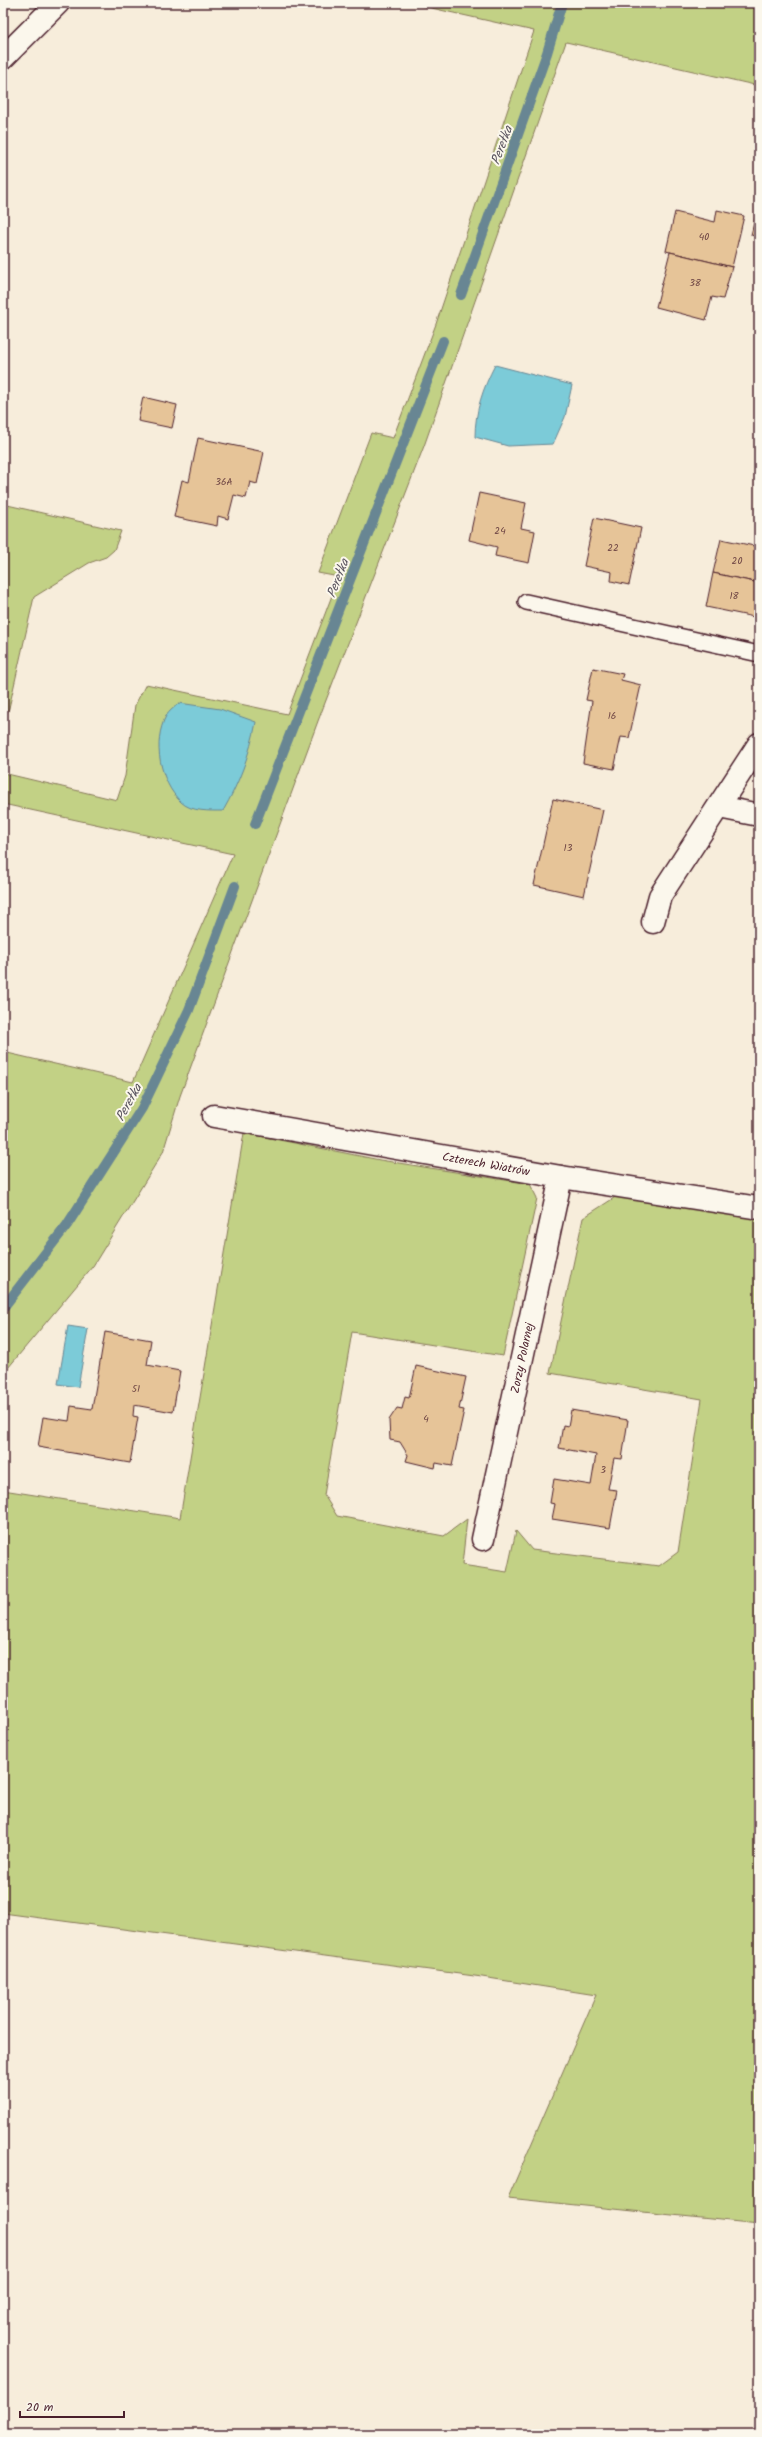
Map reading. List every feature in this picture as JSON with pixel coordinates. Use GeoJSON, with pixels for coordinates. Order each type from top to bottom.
{"type":"FeatureCollection","features":[{"type":"Feature","properties":{"kind":"street"},"geometry":{"type":"LineString","coordinates":[[3,58],[58,3]]}},
{"type":"Feature","properties":{"kind":"street"},"geometry":{"type":"LineString","coordinates":[[653,922],[660,896],[759,744]]}},
{"type":"Feature","properties":{"kind":"street"},"geometry":{"type":"LineString","coordinates":[[719,807],[759,815]]}},
{"type":"Feature","properties":{"kind":"street","name":"Czterech Wiatrów"},"geometry":{"type":"LineString","coordinates":[[214,1116],[561,1177],[759,1208]]}},
{"type":"Feature","properties":{"kind":"street","name":"Zorzy Polarnej"},"geometry":{"type":"LineString","coordinates":[[483,1539],[561,1177]]}},
{"type":"Feature","properties":{"kind":"lane"},"geometry":{"type":"LineString","coordinates":[[526,602],[759,654]]}},
{"type":"Feature","properties":{"kind":"green space"},"geometry":{"type":"Polygon","coordinates":[[[409,3],[759,3],[759,86],[566,42],[424,446],[318,721],[180,1096],[163,1152],[93,1266],[3,1374],[3,1052],[133,1082],[233,854],[3,804],[3,773],[117,800],[125,776],[135,705],[146,684],[287,714],[339,577],[318,573],[371,433],[393,438],[436,324],[534,31],[409,3]]]}},
{"type":"Feature","properties":{"kind":"green space"},"geometry":{"type":"Polygon","coordinates":[[[3,504],[121,531],[114,550],[106,557],[89,563],[34,597],[9,708],[3,722],[3,504]]]}},
{"type":"Feature","properties":{"kind":"green space"},"geometry":{"type":"Polygon","coordinates":[[[244,1133],[380,1160],[530,1184],[537,1198],[503,1356],[352,1332],[324,1495],[337,1516],[444,1536],[467,1519],[462,1565],[507,1572],[516,1531],[532,1550],[659,1566],[678,1552],[702,1399],[550,1373],[583,1218],[617,1196],[759,1218],[759,2224],[508,2198],[596,1995],[482,1977],[3,1913],[3,1490],[180,1518],[244,1133]]]}},
{"type":"Feature","properties":{"kind":"water"},"geometry":{"type":"Polygon","coordinates":[[[495,365],[572,385],[565,417],[553,444],[508,446],[475,437],[476,418],[480,400],[495,365]]]}},
{"type":"Feature","properties":{"kind":"water"},"geometry":{"type":"Polygon","coordinates":[[[179,703],[220,709],[256,722],[251,745],[243,768],[223,811],[201,810],[190,808],[185,805],[174,794],[163,773],[160,761],[159,738],[167,714],[179,703]]]}},
{"type":"Feature","properties":{"kind":"water"},"geometry":{"type":"Polygon","coordinates":[[[68,1326],[88,1329],[78,1387],[58,1384],[68,1326]]]}},
{"type":"Feature","properties":{"kind":"building"},"geometry":{"type":"Polygon","coordinates":[[[759,202],[759,237],[751,235],[759,202]]]}},
{"type":"Feature","properties":{"kind":"building"},"geometry":{"type":"Polygon","coordinates":[[[717,210],[744,216],[732,267],[666,251],[675,212],[715,222],[717,210]]]}},
{"type":"Feature","properties":{"kind":"building"},"geometry":{"type":"Polygon","coordinates":[[[670,252],[732,267],[723,299],[712,297],[706,320],[656,307],[670,252]]]}},
{"type":"Feature","properties":{"kind":"building"},"geometry":{"type":"Polygon","coordinates":[[[143,397],[177,405],[172,428],[138,421],[143,397]]]}},
{"type":"Feature","properties":{"kind":"building"},"geometry":{"type":"Polygon","coordinates":[[[198,438],[264,452],[257,484],[250,482],[246,498],[234,495],[228,519],[218,516],[217,526],[174,517],[182,480],[189,482],[198,438]]]}},
{"type":"Feature","properties":{"kind":"building"},"geometry":{"type":"Polygon","coordinates":[[[479,493],[526,503],[521,528],[535,531],[529,563],[495,556],[497,547],[469,540],[479,493]]]}},
{"type":"Feature","properties":{"kind":"building"},"geometry":{"type":"Polygon","coordinates":[[[594,518],[641,528],[629,585],[611,581],[612,572],[584,566],[594,518]]]}},
{"type":"Feature","properties":{"kind":"building"},"geometry":{"type":"Polygon","coordinates":[[[721,539],[759,547],[759,583],[713,573],[721,539]]]}},
{"type":"Feature","properties":{"kind":"building"},"geometry":{"type":"Polygon","coordinates":[[[713,573],[759,583],[759,618],[706,607],[713,573]]]}},
{"type":"Feature","properties":{"kind":"building"},"geometry":{"type":"Polygon","coordinates":[[[593,668],[623,674],[621,680],[641,685],[629,738],[621,737],[614,769],[583,763],[592,701],[586,700],[593,668]]]}},
{"type":"Feature","properties":{"kind":"building"},"geometry":{"type":"Polygon","coordinates":[[[553,799],[603,810],[584,896],[534,885],[553,799]]]}},
{"type":"Feature","properties":{"kind":"building"},"geometry":{"type":"Polygon","coordinates":[[[105,1332],[151,1340],[147,1365],[180,1371],[173,1412],[134,1405],[133,1416],[138,1417],[130,1463],[38,1447],[43,1417],[69,1421],[71,1406],[92,1409],[105,1332]]]}},
{"type":"Feature","properties":{"kind":"building"},"geometry":{"type":"Polygon","coordinates":[[[416,1366],[466,1377],[459,1409],[464,1410],[452,1466],[436,1463],[435,1468],[406,1461],[408,1455],[400,1442],[390,1440],[389,1420],[397,1408],[402,1409],[405,1397],[409,1398],[416,1366]]]}},
{"type":"Feature","properties":{"kind":"building"},"geometry":{"type":"Polygon","coordinates":[[[571,1410],[628,1420],[622,1459],[614,1458],[608,1489],[617,1490],[610,1528],[552,1519],[555,1504],[550,1503],[554,1479],[591,1485],[596,1455],[559,1448],[563,1425],[568,1426],[571,1410]]]}},
{"type":"Feature","properties":{"kind":"waterway","name":"Perełka"},"geometry":{"type":"LineString","coordinates":[[461,295],[547,53],[562,3]]}},
{"type":"Feature","properties":{"kind":"waterway","name":"Perełka"},"geometry":{"type":"LineString","coordinates":[[255,824],[443,341]]}},
{"type":"Feature","properties":{"kind":"waterway","name":"Perełka"},"geometry":{"type":"LineString","coordinates":[[3,1308],[67,1225],[142,1108],[189,1010],[235,886]]}}]}
